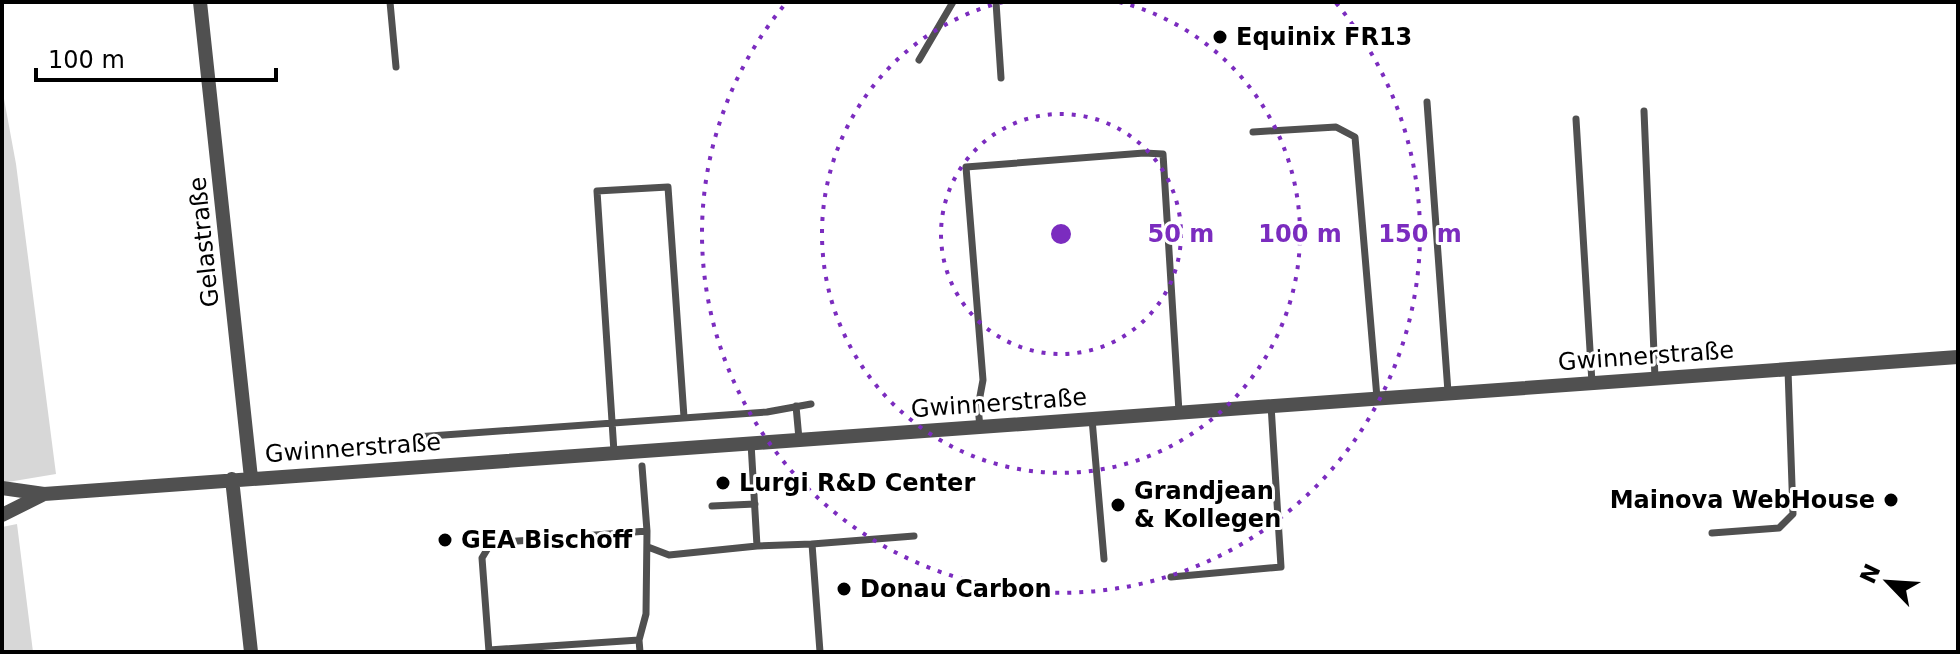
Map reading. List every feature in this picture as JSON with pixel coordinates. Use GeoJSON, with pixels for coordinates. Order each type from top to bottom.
{"type":"FeatureCollection","features":[{"type":"Feature","properties":{"kind":"street","name":"Gelastraße"},"geometry":{"type":"LineString","coordinates":[[200,2],[251,478]]}},
{"type":"Feature","properties":{"kind":"street","name":"Gwinnerstraße"},"geometry":{"type":"LineString","coordinates":[[2,488],[44,494],[1958,357]]}},
{"type":"Feature","properties":{"kind":"street"},"geometry":{"type":"LineString","coordinates":[[232,479],[251,652]]}},
{"type":"Feature","properties":{"kind":"street","name":"Gwinnerstraße"},"geometry":{"type":"LineString","coordinates":[[2,515],[44,494]]}},
{"type":"Feature","properties":{"kind":"lane"},"geometry":{"type":"LineString","coordinates":[[390,2],[396,67]]}},
{"type":"Feature","properties":{"kind":"lane"},"geometry":{"type":"LineString","coordinates":[[919,60],[953,2]]}},
{"type":"Feature","properties":{"kind":"lane"},"geometry":{"type":"LineString","coordinates":[[996,2],[1001,78]]}},
{"type":"Feature","properties":{"kind":"lane"},"geometry":{"type":"LineString","coordinates":[[1427,102],[1448,392]]}},
{"type":"Feature","properties":{"kind":"lane"},"geometry":{"type":"LineString","coordinates":[[1644,111],[1655,378]]}},
{"type":"Feature","properties":{"kind":"lane"},"geometry":{"type":"LineString","coordinates":[[1576,119],[1592,383]]}},
{"type":"Feature","properties":{"kind":"lane"},"geometry":{"type":"LineString","coordinates":[[1253,132],[1336,127],[1355,137],[1377,398]]}},
{"type":"Feature","properties":{"kind":"lane"},"geometry":{"type":"LineString","coordinates":[[980,427],[978,407],[983,380],[966,167],[1144,153],[1163,154],[1179,412]]}},
{"type":"Feature","properties":{"kind":"lane"},"geometry":{"type":"LineString","coordinates":[[614,452],[597,191],[668,187],[684,417]]}},
{"type":"Feature","properties":{"kind":"lane"},"geometry":{"type":"LineString","coordinates":[[1712,533],[1779,528],[1793,514],[1787,368]]}},
{"type":"Feature","properties":{"kind":"lane"},"geometry":{"type":"LineString","coordinates":[[416,437],[767,412],[811,404]]}},
{"type":"Feature","properties":{"kind":"lane"},"geometry":{"type":"LineString","coordinates":[[1171,577],[1281,567],[1271,405]]}},
{"type":"Feature","properties":{"kind":"lane"},"geometry":{"type":"LineString","coordinates":[[796,406],[799,439]]}},
{"type":"Feature","properties":{"kind":"lane"},"geometry":{"type":"LineString","coordinates":[[1092,419],[1104,559]]}},
{"type":"Feature","properties":{"kind":"lane"},"geometry":{"type":"LineString","coordinates":[[751,443],[757,546]]}},
{"type":"Feature","properties":{"kind":"lane"},"geometry":{"type":"LineString","coordinates":[[640,652],[639,640],[646,614],[644,570],[648,547],[642,466]]}},
{"type":"Feature","properties":{"kind":"lane"},"geometry":{"type":"LineString","coordinates":[[712,506],[755,504]]}},
{"type":"Feature","properties":{"kind":"lane"},"geometry":{"type":"LineString","coordinates":[[639,640],[489,651],[482,558],[491,543],[647,531]]}},
{"type":"Feature","properties":{"kind":"lane"},"geometry":{"type":"LineString","coordinates":[[648,547],[669,555],[914,536]]}},
{"type":"Feature","properties":{"kind":"lane"},"geometry":{"type":"LineString","coordinates":[[812,544],[820,652]]}},
{"type":"Feature","properties":{"kind":"shaded area"},"geometry":{"type":"Polygon","coordinates":[[[2,88],[16,164],[56,474],[2,483],[2,88]]]}},
{"type":"Feature","properties":{"kind":"shaded area"},"geometry":{"type":"Polygon","coordinates":[[[17,524],[33,652],[2,652],[2,527],[17,524]]]}},
{"type":"Feature","properties":{"kind":"place","name":"Equinix FR13"},"geometry":{"type":"Point","coordinates":[1220,37]}},
{"type":"Feature","properties":{"kind":"place","name":"Lurgi R&D Center"},"geometry":{"type":"Point","coordinates":[723,483]}},
{"type":"Feature","properties":{"kind":"place","name":"Mainova WebHouse"},"geometry":{"type":"Point","coordinates":[1891,500]}},
{"type":"Feature","properties":{"kind":"place","name":"Grandjean & Kollegen"},"geometry":{"type":"Point","coordinates":[1118,505]}},
{"type":"Feature","properties":{"kind":"place","name":"GEA Bischoff"},"geometry":{"type":"Point","coordinates":[445,540]}},
{"type":"Feature","properties":{"kind":"place","name":"Donau Carbon"},"geometry":{"type":"Point","coordinates":[844,589]}}]}
